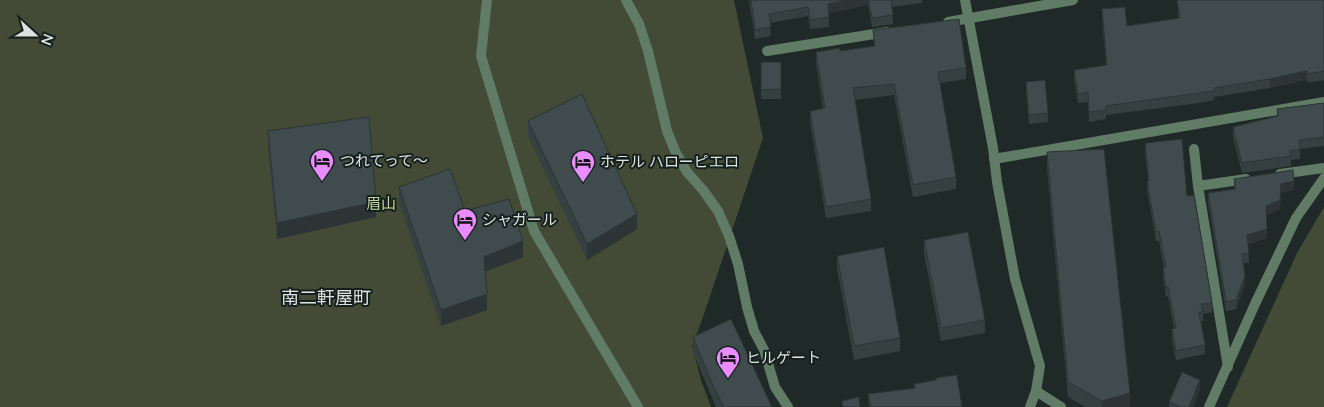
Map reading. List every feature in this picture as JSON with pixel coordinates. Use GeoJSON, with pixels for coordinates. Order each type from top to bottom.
{"type":"FeatureCollection","features":[{"type":"Feature","properties":{"kind":"street"},"geometry":{"type":"LineString","coordinates":[[487,0],[481,56],[534,231],[638,407]]}},
{"type":"Feature","properties":{"kind":"street"},"geometry":{"type":"LineString","coordinates":[[626,0],[639,24],[648,51],[667,131],[676,153],[687,172],[718,211],[729,236],[738,264],[754,331],[764,350],[775,387],[788,407]]}},
{"type":"Feature","properties":{"kind":"street"},"geometry":{"type":"LineString","coordinates":[[965,0],[1015,279],[1040,366],[1036,391],[1030,407]]}},
{"type":"Feature","properties":{"kind":"street"},"geometry":{"type":"LineString","coordinates":[[940,23],[1073,0]]}},
{"type":"Feature","properties":{"kind":"street"},"geometry":{"type":"LineString","coordinates":[[767,51],[901,29]]}},
{"type":"Feature","properties":{"kind":"street"},"geometry":{"type":"LineString","coordinates":[[994,159],[1324,102]]}},
{"type":"Feature","properties":{"kind":"street"},"geometry":{"type":"LineString","coordinates":[[1194,149],[1198,186],[1228,367]]}},
{"type":"Feature","properties":{"kind":"street"},"geometry":{"type":"LineString","coordinates":[[1198,186],[1324,168]]}},
{"type":"Feature","properties":{"kind":"street"},"geometry":{"type":"LineString","coordinates":[[1209,407],[1296,218],[1324,178]]}},
{"type":"Feature","properties":{"kind":"street"},"geometry":{"type":"LineString","coordinates":[[1036,391],[1061,407]]}},
{"type":"Feature","properties":{"kind":"green space","name":"眉山"},"geometry":{"type":"Polygon","coordinates":[[[0,0],[734,0],[763,138],[692,346],[701,380],[711,407],[0,407],[0,0]]]}},
{"type":"Feature","properties":{"kind":"green space"},"geometry":{"type":"Polygon","coordinates":[[[1324,207],[1324,407],[1227,407],[1297,253],[1324,207]]]}},
{"type":"Feature","properties":{"kind":"building"},"geometry":{"type":"Polygon","coordinates":[[[751,0],[848,0],[828,4],[829,17],[810,20],[808,7],[769,14],[771,27],[755,30],[751,0]]]}},
{"type":"Feature","properties":{"kind":"building"},"geometry":{"type":"Polygon","coordinates":[[[868,0],[891,0],[893,15],[872,18],[868,0]]]}},
{"type":"Feature","properties":{"kind":"building"},"geometry":{"type":"Polygon","coordinates":[[[1177,0],[1324,0],[1324,71],[1308,74],[1307,71],[1214,88],[1214,91],[1106,106],[1106,110],[1089,112],[1088,92],[1078,94],[1074,70],[1107,65],[1102,9],[1125,7],[1127,26],[1180,18],[1177,0]]]}},
{"type":"Feature","properties":{"kind":"building"},"geometry":{"type":"Polygon","coordinates":[[[959,19],[966,68],[938,72],[956,177],[913,185],[894,84],[853,88],[871,199],[826,207],[810,111],[825,108],[816,52],[840,48],[840,51],[875,46],[873,30],[959,19]]]}},
{"type":"Feature","properties":{"kind":"building"},"geometry":{"type":"Polygon","coordinates":[[[761,62],[781,62],[781,89],[761,90],[761,62]]]}},
{"type":"Feature","properties":{"kind":"building"},"geometry":{"type":"Polygon","coordinates":[[[1045,80],[1048,113],[1029,115],[1026,82],[1045,80]]]}},
{"type":"Feature","properties":{"kind":"building","name":"ホテル ハローピエロ"},"geometry":{"type":"Polygon","coordinates":[[[582,94],[637,214],[587,244],[528,121],[582,94]]]}},
{"type":"Feature","properties":{"kind":"building"},"geometry":{"type":"Polygon","coordinates":[[[1324,103],[1324,137],[1299,140],[1300,149],[1290,151],[1291,156],[1242,163],[1233,127],[1278,116],[1277,109],[1324,103]]]}},
{"type":"Feature","properties":{"kind":"building","name":"つれてって～"},"geometry":{"type":"Polygon","coordinates":[[[369,117],[376,202],[277,223],[268,131],[369,117]]]}},
{"type":"Feature","properties":{"kind":"building"},"geometry":{"type":"Polygon","coordinates":[[[1182,139],[1187,196],[1194,195],[1212,303],[1201,304],[1203,312],[1199,312],[1205,345],[1176,351],[1172,329],[1176,328],[1163,268],[1166,267],[1159,231],[1156,232],[1147,181],[1149,181],[1145,143],[1182,139]]]}},
{"type":"Feature","properties":{"kind":"building"},"geometry":{"type":"Polygon","coordinates":[[[1104,149],[1130,393],[1102,401],[1068,382],[1047,152],[1104,149]]]}},
{"type":"Feature","properties":{"kind":"building","name":"シャガール"},"geometry":{"type":"Polygon","coordinates":[[[450,169],[465,211],[509,199],[523,241],[484,257],[487,294],[441,310],[399,187],[450,169]]]}},
{"type":"Feature","properties":{"kind":"building"},"geometry":{"type":"Polygon","coordinates":[[[1293,170],[1294,181],[1281,184],[1280,200],[1266,206],[1267,229],[1247,235],[1249,253],[1242,254],[1245,276],[1236,300],[1226,302],[1208,193],[1236,189],[1234,179],[1293,170]]]}},
{"type":"Feature","properties":{"kind":"building"},"geometry":{"type":"Polygon","coordinates":[[[968,232],[985,320],[941,328],[924,240],[968,232]]]}},
{"type":"Feature","properties":{"kind":"building"},"geometry":{"type":"Polygon","coordinates":[[[884,247],[900,338],[854,346],[837,256],[884,247]]]}},
{"type":"Feature","properties":{"kind":"building","name":"ヒルゲート"},"geometry":{"type":"Polygon","coordinates":[[[731,319],[772,407],[724,407],[714,388],[693,337],[731,319]]]}},
{"type":"Feature","properties":{"kind":"building"},"geometry":{"type":"Polygon","coordinates":[[[1182,372],[1200,380],[1189,407],[1181,407],[1169,402],[1182,372]]]}},
{"type":"Feature","properties":{"kind":"building"},"geometry":{"type":"Polygon","coordinates":[[[957,375],[962,407],[871,407],[868,394],[915,388],[914,384],[957,375]]]}},
{"type":"Feature","properties":{"kind":"building"},"geometry":{"type":"Polygon","coordinates":[[[859,397],[860,407],[843,407],[842,401],[859,397]]]}},
{"type":"Feature","properties":{"kind":"place","name":"つれてって～"},"geometry":{"type":"Point","coordinates":[322,182]}},
{"type":"Feature","properties":{"kind":"place","name":"ホテル ハローピエロ"},"geometry":{"type":"Point","coordinates":[583,183]}},
{"type":"Feature","properties":{"kind":"place","name":"シャガール"},"geometry":{"type":"Point","coordinates":[465,241]}},
{"type":"Feature","properties":{"kind":"place","name":"ヒルゲート"},"geometry":{"type":"Point","coordinates":[728,379]}},
{"type":"Feature","properties":{"kind":"district","name":"南二軒屋町"},"geometry":{"type":"Point","coordinates":[326,298]}}]}
